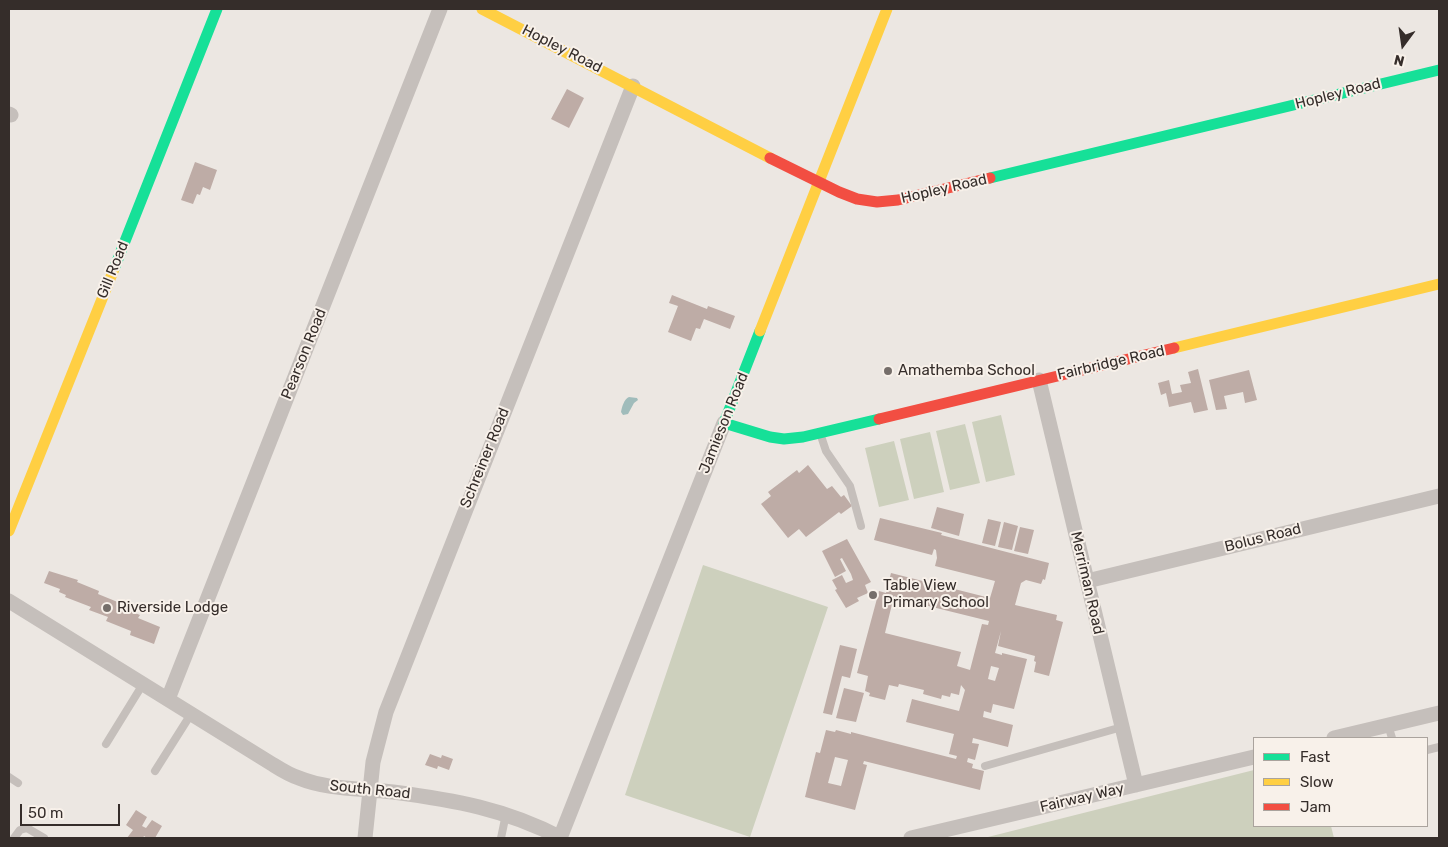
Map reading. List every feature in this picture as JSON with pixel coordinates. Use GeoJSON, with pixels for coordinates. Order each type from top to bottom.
{"type":"FeatureCollection","features":[{"type":"Feature","properties":{"kind":"street","name":"Gill Road"},"geometry":{"type":"LineString","coordinates":[[9,531],[217,9]]}},
{"type":"Feature","properties":{"kind":"street","name":"Pearson Road"},"geometry":{"type":"LineString","coordinates":[[168,699],[440,9]]}},
{"type":"Feature","properties":{"kind":"street","name":"Hopley Road"},"geometry":{"type":"LineString","coordinates":[[482,9],[820,183],[852,198],[870,203],[885,203],[1439,70]]}},
{"type":"Feature","properties":{"kind":"street","name":"Jamieson Road"},"geometry":{"type":"LineString","coordinates":[[560,838],[820,183],[887,9]]}},
{"type":"Feature","properties":{"kind":"street","name":"Schreiner Road"},"geometry":{"type":"LineString","coordinates":[[365,838],[372,762],[386,712],[633,86]]}},
{"type":"Feature","properties":{"kind":"street","name":"Fairbridge Road"},"geometry":{"type":"LineString","coordinates":[[724,423],[752,433],[784,439],[820,433],[1439,284]]}},
{"type":"Feature","properties":{"kind":"street","name":"Merriman Road"},"geometry":{"type":"LineString","coordinates":[[1039,380],[1136,785]]}},
{"type":"Feature","properties":{"kind":"street","name":"Bolus Road"},"geometry":{"type":"LineString","coordinates":[[1087,581],[1439,496]]}},
{"type":"Feature","properties":{"kind":"street","name":"South Road"},"geometry":{"type":"LineString","coordinates":[[9,601],[272,764],[299,778],[321,785],[369,791],[388,791],[452,800],[506,814],[560,838]]}},
{"type":"Feature","properties":{"kind":"street"},"geometry":{"type":"LineString","coordinates":[[1344,737],[1390,732],[1439,713]]}},
{"type":"Feature","properties":{"kind":"street","name":"Fairway Way"},"geometry":{"type":"LineString","coordinates":[[911,838],[1253,757]]}},
{"type":"Feature","properties":{"kind":"lane"},"geometry":{"type":"LineString","coordinates":[[820,433],[826,451],[850,486],[861,526]]}},
{"type":"Feature","properties":{"kind":"lane"},"geometry":{"type":"LineString","coordinates":[[106,744],[143,684]]}},
{"type":"Feature","properties":{"kind":"lane"},"geometry":{"type":"LineString","coordinates":[[155,771],[191,714]]}},
{"type":"Feature","properties":{"kind":"lane"},"geometry":{"type":"LineString","coordinates":[[984,766],[1122,727]]}},
{"type":"Feature","properties":{"kind":"lane"},"geometry":{"type":"LineString","coordinates":[[9,777],[18,783]]}},
{"type":"Feature","properties":{"kind":"lane"},"geometry":{"type":"LineString","coordinates":[[501,838],[506,814]]}},
{"type":"Feature","properties":{"kind":"lane"},"geometry":{"type":"LineString","coordinates":[[14,838],[20,830],[27,828],[44,838]]}},
{"type":"Feature","properties":{"kind":"green space"},"geometry":{"type":"Polygon","coordinates":[[[1001,415],[1015,475],[986,482],[972,422],[1001,415]]]}},
{"type":"Feature","properties":{"kind":"green space"},"geometry":{"type":"Polygon","coordinates":[[[965,424],[980,483],[950,490],[936,431],[965,424]]]}},
{"type":"Feature","properties":{"kind":"green space"},"geometry":{"type":"Polygon","coordinates":[[[930,432],[944,492],[914,499],[900,439],[930,432]]]}},
{"type":"Feature","properties":{"kind":"green space"},"geometry":{"type":"Polygon","coordinates":[[[894,441],[909,500],[879,507],[865,448],[894,441]]]}},
{"type":"Feature","properties":{"kind":"green space"},"geometry":{"type":"Polygon","coordinates":[[[703,565],[828,607],[750,837],[625,795],[703,565]]]}},
{"type":"Feature","properties":{"kind":"green space"},"geometry":{"type":"Polygon","coordinates":[[[1253,770],[1253,827],[1331,827],[1334,838],[984,838],[1253,770]]]}},
{"type":"Feature","properties":{"kind":"water"},"geometry":{"type":"Polygon","coordinates":[[[629,397],[637,398],[638,400],[634,403],[628,414],[623,415],[621,412],[623,406],[629,397]]]}},
{"type":"Feature","properties":{"kind":"building"},"geometry":{"type":"Polygon","coordinates":[[[567,89],[584,98],[569,128],[551,119],[567,89]]]}},
{"type":"Feature","properties":{"kind":"building"},"geometry":{"type":"Polygon","coordinates":[[[195,162],[217,170],[210,190],[203,187],[200,195],[197,194],[193,204],[181,200],[195,162]]]}},
{"type":"Feature","properties":{"kind":"building"},"geometry":{"type":"Polygon","coordinates":[[[672,295],[707,309],[708,306],[735,316],[730,329],[704,319],[700,329],[696,328],[691,341],[668,332],[678,306],[669,303],[672,295]]]}},
{"type":"Feature","properties":{"kind":"building"},"geometry":{"type":"Polygon","coordinates":[[[1198,369],[1208,410],[1194,413],[1191,402],[1169,407],[1166,393],[1161,395],[1158,383],[1169,380],[1172,394],[1182,392],[1180,385],[1191,383],[1188,372],[1198,369]]]}},
{"type":"Feature","properties":{"kind":"building"},"geometry":{"type":"Polygon","coordinates":[[[1249,370],[1257,400],[1245,403],[1243,392],[1224,396],[1227,409],[1216,410],[1209,380],[1249,370]]]}},
{"type":"Feature","properties":{"kind":"building"},"geometry":{"type":"Polygon","coordinates":[[[808,465],[827,489],[832,486],[841,497],[844,495],[852,506],[841,514],[839,512],[806,537],[799,529],[788,538],[761,504],[771,496],[768,492],[797,470],[799,473],[808,465]]]}},
{"type":"Feature","properties":{"kind":"building"},"geometry":{"type":"Polygon","coordinates":[[[937,507],[964,514],[959,536],[931,528],[937,507]]]}},
{"type":"Feature","properties":{"kind":"building"},"geometry":{"type":"Polygon","coordinates":[[[880,518],[1049,563],[1045,580],[1043,579],[1041,584],[1026,580],[1021,583],[1015,605],[1057,615],[1056,620],[1063,622],[1049,676],[1034,672],[1035,656],[998,646],[1001,631],[995,653],[1027,659],[1014,709],[993,704],[991,713],[984,711],[983,717],[1013,725],[1008,747],[973,738],[972,743],[979,744],[975,760],[968,758],[967,762],[973,764],[972,768],[984,771],[980,790],[864,761],[863,764],[867,765],[855,810],[805,797],[816,752],[820,753],[826,730],[835,732],[836,730],[851,734],[851,732],[956,759],[957,756],[949,754],[954,734],[906,722],[912,699],[959,711],[965,690],[961,685],[959,695],[951,693],[950,697],[942,695],[941,699],[923,694],[924,690],[899,684],[898,687],[889,685],[885,700],[869,696],[870,693],[865,691],[868,676],[857,673],[879,591],[886,593],[891,573],[990,598],[995,581],[935,566],[937,558],[936,550],[934,549],[932,555],[874,540],[880,518]],[[894,596],[885,633],[961,652],[957,666],[970,670],[982,624],[988,625],[989,621],[908,601],[907,606],[900,605],[901,599],[894,596]],[[991,666],[988,679],[995,681],[999,668],[991,666]],[[835,757],[828,783],[841,786],[848,760],[835,757]]]}},
{"type":"Feature","properties":{"kind":"building"},"geometry":{"type":"Polygon","coordinates":[[[988,519],[1001,522],[995,546],[982,543],[988,519]]]}},
{"type":"Feature","properties":{"kind":"building"},"geometry":{"type":"Polygon","coordinates":[[[1004,522],[1018,526],[1012,550],[998,547],[1004,522]]]}},
{"type":"Feature","properties":{"kind":"building"},"geometry":{"type":"Polygon","coordinates":[[[1020,527],[1034,530],[1028,554],[1014,551],[1020,527]]]}},
{"type":"Feature","properties":{"kind":"building"},"geometry":{"type":"Polygon","coordinates":[[[847,539],[871,582],[865,585],[868,593],[857,598],[859,601],[846,608],[835,590],[837,589],[832,580],[842,575],[846,583],[853,580],[851,574],[842,558],[840,559],[846,571],[835,577],[822,551],[847,539]]]}},
{"type":"Feature","properties":{"kind":"building","name":"Riverside Lodge"},"geometry":{"type":"Polygon","coordinates":[[[49,571],[78,580],[77,582],[99,591],[98,594],[120,603],[118,606],[140,615],[138,618],[160,627],[154,644],[130,635],[131,631],[106,621],[108,617],[89,610],[91,607],[65,597],[66,595],[59,592],[60,589],[44,583],[49,571]]]}},
{"type":"Feature","properties":{"kind":"building"},"geometry":{"type":"Polygon","coordinates":[[[840,645],[857,649],[850,678],[842,676],[832,715],[823,713],[840,645]]]}},
{"type":"Feature","properties":{"kind":"building"},"geometry":{"type":"Polygon","coordinates":[[[844,688],[864,693],[856,722],[836,718],[844,688]]]}},
{"type":"Feature","properties":{"kind":"building"},"geometry":{"type":"Polygon","coordinates":[[[430,754],[441,758],[442,755],[453,759],[449,770],[438,766],[437,769],[425,765],[430,754]]]}},
{"type":"Feature","properties":{"kind":"building"},"geometry":{"type":"Polygon","coordinates":[[[136,810],[147,817],[142,826],[146,828],[152,820],[162,826],[155,838],[144,836],[143,838],[127,838],[133,830],[126,825],[136,810]]]}},
{"type":"Feature","properties":{"kind":"traffic: fast"},"geometry":{"type":"LineString","coordinates":[[114,269],[217,9]]}},
{"type":"Feature","properties":{"kind":"traffic: fast"},"geometry":{"type":"LineString","coordinates":[[990,178],[1439,70]]}},
{"type":"Feature","properties":{"kind":"traffic: fast"},"geometry":{"type":"LineString","coordinates":[[760,331],[724,423],[770,437],[784,439],[803,437],[879,419]]}},
{"type":"Feature","properties":{"kind":"traffic: slow"},"geometry":{"type":"LineString","coordinates":[[482,9],[770,158]]}},
{"type":"Feature","properties":{"kind":"traffic: slow"},"geometry":{"type":"LineString","coordinates":[[760,331],[887,9]]}},
{"type":"Feature","properties":{"kind":"traffic: slow"},"geometry":{"type":"LineString","coordinates":[[9,531],[114,269]]}},
{"type":"Feature","properties":{"kind":"traffic: slow"},"geometry":{"type":"LineString","coordinates":[[1174,348],[1439,284]]}},
{"type":"Feature","properties":{"kind":"traffic: jam"},"geometry":{"type":"LineString","coordinates":[[770,158],[839,192],[857,199],[877,202],[898,200],[990,178]]}},
{"type":"Feature","properties":{"kind":"traffic: jam"},"geometry":{"type":"LineString","coordinates":[[879,419],[1174,348]]}},
{"type":"Feature","properties":{"kind":"place","name":"Amathemba School"},"geometry":{"type":"Point","coordinates":[888,371]}},
{"type":"Feature","properties":{"kind":"place","name":"Table View Primary School"},"geometry":{"type":"Point","coordinates":[873,595]}},
{"type":"Feature","properties":{"kind":"place","name":"Riverside Lodge"},"geometry":{"type":"Point","coordinates":[107,608]}}]}
